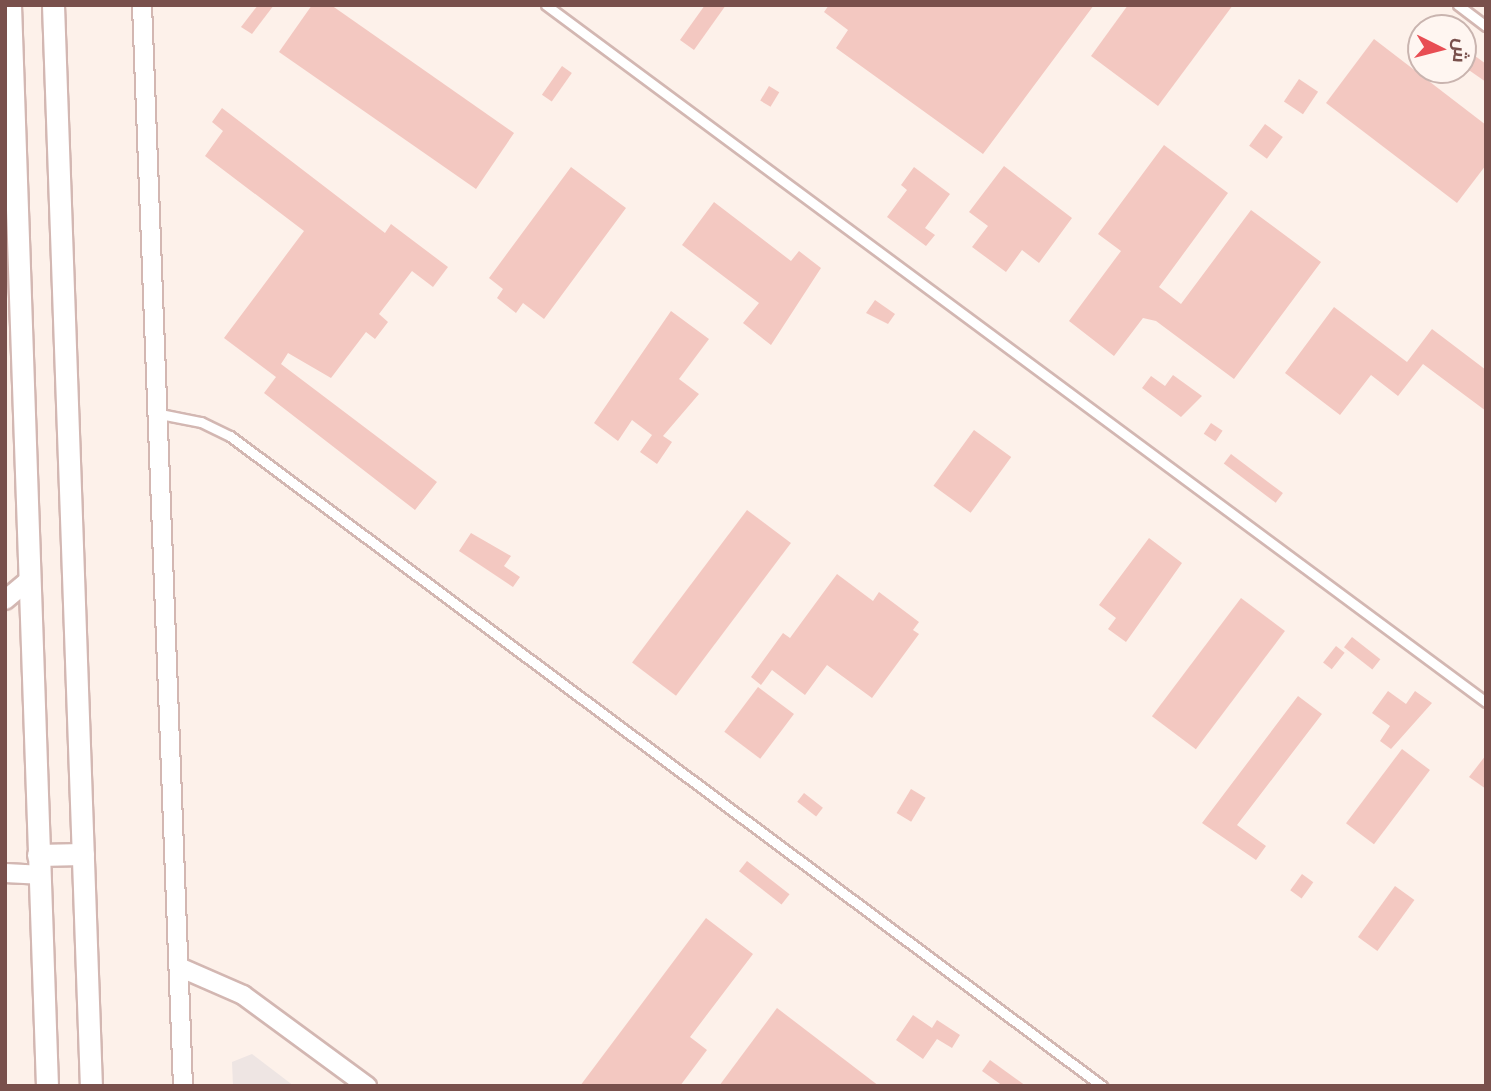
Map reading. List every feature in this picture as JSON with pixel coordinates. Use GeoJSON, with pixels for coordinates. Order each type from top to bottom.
{"type":"FeatureCollection","features":[{"type":"Feature","properties":{"kind":"street"},"geometry":{"type":"LineString","coordinates":[[9,5],[46,1085]]}},
{"type":"Feature","properties":{"kind":"street"},"geometry":{"type":"LineString","coordinates":[[54,5],[91,1086]]}},
{"type":"Feature","properties":{"kind":"street"},"geometry":{"type":"LineString","coordinates":[[142,5],[153,413],[183,1086]]}},
{"type":"Feature","properties":{"kind":"street"},"geometry":{"type":"LineString","coordinates":[[5,600],[29,580]]}},
{"type":"Feature","properties":{"kind":"street"},"geometry":{"type":"LineString","coordinates":[[5,873],[83,854]]}},
{"type":"Feature","properties":{"kind":"street"},"geometry":{"type":"LineString","coordinates":[[179,968],[243,995],[367,1086]]}},
{"type":"Feature","properties":{"kind":"lane"},"geometry":{"type":"LineString","coordinates":[[546,5],[1486,702]]}},
{"type":"Feature","properties":{"kind":"lane"},"geometry":{"type":"LineString","coordinates":[[1458,5],[1486,26]]}},
{"type":"Feature","properties":{"kind":"lane"},"geometry":{"type":"LineString","coordinates":[[153,413],[201,422],[230,436],[1102,1086]]}},
{"type":"Feature","properties":{"kind":"shaded area"},"geometry":{"type":"Polygon","coordinates":[[[252,1054],[294,1086],[233,1086],[232,1062],[252,1054]]]}},
{"type":"Feature","properties":{"kind":"building"},"geometry":{"type":"Polygon","coordinates":[[[258,5],[274,5],[252,34],[241,27],[258,5]]]}},
{"type":"Feature","properties":{"kind":"building"},"geometry":{"type":"Polygon","coordinates":[[[312,5],[331,5],[514,133],[476,189],[279,52],[312,5]]]}},
{"type":"Feature","properties":{"kind":"building"},"geometry":{"type":"Polygon","coordinates":[[[705,5],[726,5],[694,50],[680,40],[705,5]]]}},
{"type":"Feature","properties":{"kind":"building"},"geometry":{"type":"Polygon","coordinates":[[[829,5],[1094,5],[983,154],[836,48],[848,30],[824,12],[829,5]]]}},
{"type":"Feature","properties":{"kind":"building"},"geometry":{"type":"Polygon","coordinates":[[[1128,5],[1233,5],[1158,106],[1091,56],[1128,5]]]}},
{"type":"Feature","properties":{"kind":"building"},"geometry":{"type":"Polygon","coordinates":[[[1374,39],[1407,64],[1407,84],[1433,84],[1486,125],[1486,165],[1457,203],[1326,103],[1374,39]]]}},
{"type":"Feature","properties":{"kind":"building"},"geometry":{"type":"Polygon","coordinates":[[[1477,57],[1486,64],[1486,82],[1477,76],[1477,57]]]}},
{"type":"Feature","properties":{"kind":"building"},"geometry":{"type":"Polygon","coordinates":[[[562,66],[572,73],[552,102],[542,95],[562,66]]]}},
{"type":"Feature","properties":{"kind":"building"},"geometry":{"type":"Polygon","coordinates":[[[1299,79],[1318,92],[1303,114],[1284,101],[1299,79]]]}},
{"type":"Feature","properties":{"kind":"building"},"geometry":{"type":"Polygon","coordinates":[[[769,86],[779,92],[771,107],[760,101],[769,86]]]}},
{"type":"Feature","properties":{"kind":"building"},"geometry":{"type":"Polygon","coordinates":[[[222,108],[385,233],[391,224],[448,267],[433,287],[412,271],[379,314],[388,322],[375,339],[366,332],[331,378],[288,353],[281,364],[437,482],[415,510],[264,393],[276,377],[224,338],[304,231],[205,156],[223,131],[212,122],[222,108]]]}},
{"type":"Feature","properties":{"kind":"building"},"geometry":{"type":"Polygon","coordinates":[[[1265,124],[1283,137],[1267,159],[1249,146],[1265,124]]]}},
{"type":"Feature","properties":{"kind":"building"},"geometry":{"type":"Polygon","coordinates":[[[1164,145],[1228,193],[1159,287],[1181,304],[1251,210],[1321,262],[1234,379],[1156,321],[1143,318],[1114,356],[1069,321],[1121,251],[1098,234],[1164,145]]]}},
{"type":"Feature","properties":{"kind":"building"},"geometry":{"type":"Polygon","coordinates":[[[1004,166],[1072,218],[1039,263],[1022,250],[1006,272],[972,247],[988,226],[969,212],[1004,166]]]}},
{"type":"Feature","properties":{"kind":"building"},"geometry":{"type":"Polygon","coordinates":[[[571,167],[626,208],[544,319],[523,303],[516,313],[497,298],[503,289],[489,278],[571,167]]]}},
{"type":"Feature","properties":{"kind":"building"},"geometry":{"type":"Polygon","coordinates":[[[914,167],[950,194],[925,228],[935,235],[926,246],[887,217],[907,190],[901,185],[914,167]]]}},
{"type":"Feature","properties":{"kind":"building"},"geometry":{"type":"Polygon","coordinates":[[[714,202],[791,261],[799,251],[821,268],[771,345],[743,323],[759,303],[682,245],[714,202]]]}},
{"type":"Feature","properties":{"kind":"building"},"geometry":{"type":"Polygon","coordinates":[[[875,300],[895,314],[888,324],[866,313],[875,300]]]}},
{"type":"Feature","properties":{"kind":"building"},"geometry":{"type":"Polygon","coordinates":[[[1334,307],[1407,362],[1432,329],[1486,370],[1486,411],[1423,364],[1398,396],[1371,375],[1340,415],[1285,373],[1334,307]]]}},
{"type":"Feature","properties":{"kind":"building"},"geometry":{"type":"Polygon","coordinates":[[[671,311],[709,339],[679,379],[699,394],[663,436],[672,442],[657,464],[640,452],[652,435],[632,420],[618,441],[594,423],[671,311]]]}},
{"type":"Feature","properties":{"kind":"building"},"geometry":{"type":"Polygon","coordinates":[[[1173,375],[1202,396],[1181,417],[1142,388],[1151,376],[1165,386],[1173,375]]]}},
{"type":"Feature","properties":{"kind":"building"},"geometry":{"type":"Polygon","coordinates":[[[1211,423],[1223,431],[1215,442],[1204,434],[1211,423]]]}},
{"type":"Feature","properties":{"kind":"building"},"geometry":{"type":"Polygon","coordinates":[[[974,430],[1011,457],[971,513],[933,486],[974,430]]]}},
{"type":"Feature","properties":{"kind":"building"},"geometry":{"type":"Polygon","coordinates":[[[1231,454],[1283,493],[1276,503],[1224,464],[1231,454]]]}},
{"type":"Feature","properties":{"kind":"building"},"geometry":{"type":"Polygon","coordinates":[[[747,510],[791,543],[676,696],[632,663],[747,510]]]}},
{"type":"Feature","properties":{"kind":"building"},"geometry":{"type":"Polygon","coordinates":[[[471,533],[511,556],[504,566],[520,577],[513,587],[459,551],[471,533]]]}},
{"type":"Feature","properties":{"kind":"building"},"geometry":{"type":"Polygon","coordinates":[[[1149,538],[1182,563],[1126,642],[1108,629],[1116,618],[1099,605],[1149,538]]]}},
{"type":"Feature","properties":{"kind":"building"},"geometry":{"type":"Polygon","coordinates":[[[837,574],[873,601],[879,592],[919,622],[913,630],[919,634],[872,698],[827,665],[805,695],[772,670],[761,685],[751,677],[783,633],[790,638],[837,574]]]}},
{"type":"Feature","properties":{"kind":"building"},"geometry":{"type":"Polygon","coordinates":[[[1241,598],[1285,631],[1196,749],[1152,716],[1241,598]]]}},
{"type":"Feature","properties":{"kind":"building"},"geometry":{"type":"Polygon","coordinates":[[[1352,637],[1380,659],[1372,669],[1344,647],[1352,637]]]}},
{"type":"Feature","properties":{"kind":"building"},"geometry":{"type":"Polygon","coordinates":[[[1336,646],[1345,653],[1332,669],[1323,663],[1336,646]]]}},
{"type":"Feature","properties":{"kind":"building"},"geometry":{"type":"Polygon","coordinates":[[[758,687],[794,714],[760,759],[724,732],[758,687]]]}},
{"type":"Feature","properties":{"kind":"building"},"geometry":{"type":"Polygon","coordinates":[[[1388,691],[1406,704],[1415,691],[1432,703],[1391,749],[1380,741],[1390,726],[1372,713],[1388,691]]]}},
{"type":"Feature","properties":{"kind":"building"},"geometry":{"type":"Polygon","coordinates":[[[1298,696],[1322,714],[1237,825],[1266,846],[1256,860],[1202,823],[1298,696]]]}},
{"type":"Feature","properties":{"kind":"building"},"geometry":{"type":"Polygon","coordinates":[[[1402,749],[1430,770],[1374,844],[1346,823],[1402,749]]]}},
{"type":"Feature","properties":{"kind":"building"},"geometry":{"type":"Polygon","coordinates":[[[1486,755],[1486,789],[1469,777],[1486,755]]]}},
{"type":"Feature","properties":{"kind":"building"},"geometry":{"type":"Polygon","coordinates":[[[911,789],[926,798],[911,822],[897,813],[911,789]]]}},
{"type":"Feature","properties":{"kind":"building"},"geometry":{"type":"Polygon","coordinates":[[[804,793],[823,808],[816,816],[797,802],[804,793]]]}},
{"type":"Feature","properties":{"kind":"building"},"geometry":{"type":"Polygon","coordinates":[[[747,861],[790,894],[782,904],[739,871],[747,861]]]}},
{"type":"Feature","properties":{"kind":"building"},"geometry":{"type":"Polygon","coordinates":[[[1302,874],[1313,882],[1302,898],[1290,890],[1302,874]]]}},
{"type":"Feature","properties":{"kind":"building"},"geometry":{"type":"Polygon","coordinates":[[[1395,886],[1414,900],[1377,951],[1358,937],[1395,886]]]}},
{"type":"Feature","properties":{"kind":"building"},"geometry":{"type":"Polygon","coordinates":[[[706,918],[753,954],[690,1037],[707,1050],[680,1086],[580,1086],[706,918]]]}},
{"type":"Feature","properties":{"kind":"building"},"geometry":{"type":"Polygon","coordinates":[[[777,1008],[879,1086],[719,1086],[777,1008]]]}},
{"type":"Feature","properties":{"kind":"building"},"geometry":{"type":"Polygon","coordinates":[[[913,1015],[932,1028],[937,1020],[960,1035],[952,1048],[937,1039],[923,1059],[896,1040],[913,1015]]]}},
{"type":"Feature","properties":{"kind":"building"},"geometry":{"type":"Polygon","coordinates":[[[990,1060],[1026,1086],[1003,1086],[982,1071],[990,1060]]]}}]}
